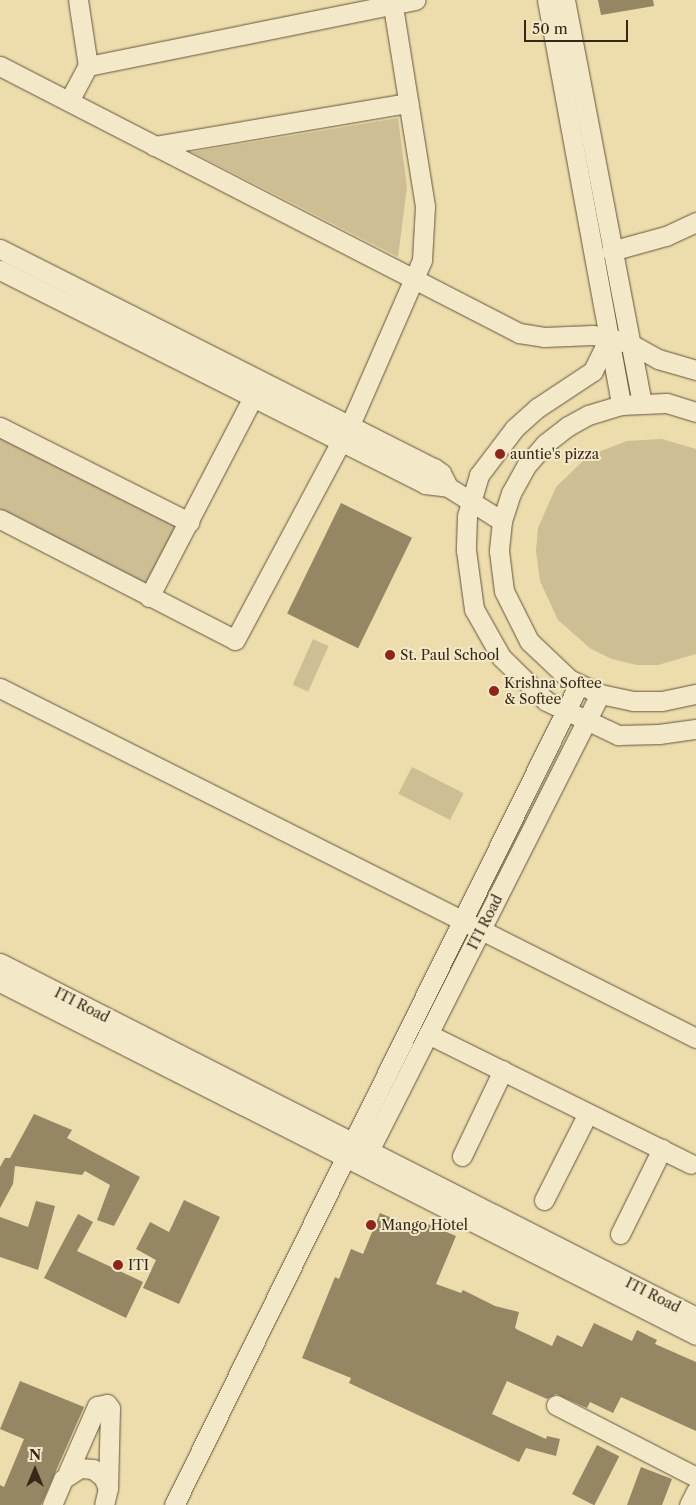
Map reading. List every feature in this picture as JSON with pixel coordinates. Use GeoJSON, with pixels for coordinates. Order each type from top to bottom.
{"type":"FeatureCollection","features":[{"type":"Feature","properties":{"kind":"street"},"geometry":{"type":"LineString","coordinates":[[69,101],[88,66],[78,0]]}},
{"type":"Feature","properties":{"kind":"street"},"geometry":{"type":"LineString","coordinates":[[88,66],[392,2],[415,0]]}},
{"type":"Feature","properties":{"kind":"street"},"geometry":{"type":"LineString","coordinates":[[547,0],[620,405]]}},
{"type":"Feature","properties":{"kind":"street"},"geometry":{"type":"LineString","coordinates":[[565,0],[611,250],[642,403]]}},
{"type":"Feature","properties":{"kind":"street"},"geometry":{"type":"LineString","coordinates":[[0,519],[235,640],[350,425],[422,260],[425,206],[392,2]]}},
{"type":"Feature","properties":{"kind":"street"},"geometry":{"type":"LineString","coordinates":[[0,66],[520,333],[544,337],[593,335],[609,338],[631,344],[658,359],[696,370]]}},
{"type":"Feature","properties":{"kind":"street"},"geometry":{"type":"LineString","coordinates":[[154,146],[408,103]]}},
{"type":"Feature","properties":{"kind":"street"},"geometry":{"type":"LineString","coordinates":[[611,250],[666,236],[696,222]]}},
{"type":"Feature","properties":{"kind":"street"},"geometry":{"type":"LineString","coordinates":[[0,249],[434,468],[440,473],[448,487]]}},
{"type":"Feature","properties":{"kind":"street"},"geometry":{"type":"LineString","coordinates":[[0,270],[253,397],[340,443],[425,484],[448,487],[502,521]]}},
{"type":"Feature","properties":{"kind":"street"},"geometry":{"type":"LineString","coordinates":[[609,338],[593,371],[537,408],[514,429],[478,475],[470,500],[466,550],[477,617],[496,650],[526,685],[546,702],[618,735],[659,734],[696,729]]}},
{"type":"Feature","properties":{"kind":"street"},"geometry":{"type":"LineString","coordinates":[[149,597],[253,397]]}},
{"type":"Feature","properties":{"kind":"street"},"geometry":{"type":"LineString","coordinates":[[696,412],[666,403],[620,405],[588,415],[545,444],[521,475],[502,521],[499,551],[504,591],[529,641],[579,684],[600,694],[633,701],[662,701],[696,694]]}},
{"type":"Feature","properties":{"kind":"street"},"geometry":{"type":"LineString","coordinates":[[0,427],[189,522]]}},
{"type":"Feature","properties":{"kind":"street","name":"ITI Road"},"geometry":{"type":"LineString","coordinates":[[347,1150],[579,684]]}},
{"type":"Feature","properties":{"kind":"street"},"geometry":{"type":"LineString","coordinates":[[0,688],[462,920],[482,928],[696,1038]]}},
{"type":"Feature","properties":{"kind":"street","name":"ITI Road"},"geometry":{"type":"LineString","coordinates":[[369,1151],[600,694]]}},
{"type":"Feature","properties":{"kind":"street","name":"ITI Road"},"geometry":{"type":"LineString","coordinates":[[0,963],[347,1150]]}},
{"type":"Feature","properties":{"kind":"street","name":"ITI Road"},"geometry":{"type":"LineString","coordinates":[[0,982],[347,1150],[369,1151],[696,1317]]}},
{"type":"Feature","properties":{"kind":"street"},"geometry":{"type":"LineString","coordinates":[[428,1034],[691,1164]]}},
{"type":"Feature","properties":{"kind":"street"},"geometry":{"type":"LineString","coordinates":[[462,1156],[503,1070]]}},
{"type":"Feature","properties":{"kind":"street"},"geometry":{"type":"LineString","coordinates":[[544,1200],[588,1113]]}},
{"type":"Feature","properties":{"kind":"street"},"geometry":{"type":"LineString","coordinates":[[620,1234],[662,1149]]}},
{"type":"Feature","properties":{"kind":"street"},"geometry":{"type":"LineString","coordinates":[[174,1505],[347,1150],[696,1335]]}},
{"type":"Feature","properties":{"kind":"street"},"geometry":{"type":"LineString","coordinates":[[58,1501],[68,1472],[97,1406],[107,1404],[110,1408],[110,1499]]}},
{"type":"Feature","properties":{"kind":"street"},"geometry":{"type":"LineString","coordinates":[[556,1405],[696,1477]]}},
{"type":"Feature","properties":{"kind":"street"},"geometry":{"type":"LineString","coordinates":[[68,1472],[80,1468],[93,1469],[103,1477],[110,1499]]}},
{"type":"Feature","properties":{"kind":"street"},"geometry":{"type":"LineString","coordinates":[[689,1505],[696,1491]]}},
{"type":"Feature","properties":{"kind":"shaded area"},"geometry":{"type":"Polygon","coordinates":[[[398,118],[407,187],[398,257],[192,152],[398,118]]]}},
{"type":"Feature","properties":{"kind":"shaded area"},"geometry":{"type":"Polygon","coordinates":[[[0,434],[181,525],[150,587],[0,512],[0,434]]]}},
{"type":"Feature","properties":{"kind":"shaded area"},"geometry":{"type":"Polygon","coordinates":[[[662,439],[696,449],[696,654],[658,665],[637,665],[612,659],[591,649],[558,620],[540,581],[536,551],[538,528],[556,487],[588,456],[627,441],[662,439]]]}},
{"type":"Feature","properties":{"kind":"shaded area"},"geometry":{"type":"Polygon","coordinates":[[[313,639],[329,646],[308,692],[293,685],[313,639]]]}},
{"type":"Feature","properties":{"kind":"shaded area"},"geometry":{"type":"Polygon","coordinates":[[[412,767],[464,793],[450,820],[398,794],[412,767]]]}},
{"type":"Feature","properties":{"kind":"building"},"geometry":{"type":"Polygon","coordinates":[[[598,0],[653,0],[654,6],[601,15],[598,0]]]}},
{"type":"Feature","properties":{"kind":"building"},"geometry":{"type":"Polygon","coordinates":[[[341,503],[412,538],[358,648],[287,614],[341,503]]]}},
{"type":"Feature","properties":{"kind":"building"},"geometry":{"type":"Polygon","coordinates":[[[34,1114],[72,1130],[67,1138],[140,1177],[114,1226],[97,1220],[110,1185],[85,1171],[82,1175],[15,1166],[13,1184],[0,1208],[0,1167],[5,1158],[10,1158],[34,1114]]]}},
{"type":"Feature","properties":{"kind":"building"},"geometry":{"type":"Polygon","coordinates":[[[184,1200],[220,1217],[179,1304],[143,1288],[156,1260],[136,1249],[150,1222],[169,1232],[184,1200]]]}},
{"type":"Feature","properties":{"kind":"building"},"geometry":{"type":"Polygon","coordinates":[[[36,1201],[55,1206],[38,1270],[0,1257],[0,1217],[28,1227],[36,1201]]]}},
{"type":"Feature","properties":{"kind":"building"},"geometry":{"type":"Polygon","coordinates":[[[380,1213],[418,1229],[421,1221],[456,1236],[436,1284],[461,1293],[463,1290],[495,1306],[519,1312],[515,1328],[518,1330],[552,1346],[557,1335],[582,1347],[594,1323],[632,1341],[637,1330],[657,1340],[655,1344],[696,1362],[696,1431],[621,1397],[613,1413],[590,1402],[587,1408],[556,1394],[547,1399],[507,1381],[492,1414],[546,1439],[547,1436],[560,1439],[556,1456],[526,1448],[519,1462],[349,1383],[351,1378],[302,1358],[335,1277],[339,1279],[351,1249],[363,1254],[380,1213]]]}},
{"type":"Feature","properties":{"kind":"building"},"geometry":{"type":"Polygon","coordinates":[[[78,1214],[93,1222],[77,1251],[143,1282],[126,1318],[44,1278],[78,1214]]]}},
{"type":"Feature","properties":{"kind":"building"},"geometry":{"type":"Polygon","coordinates":[[[20,1381],[84,1407],[41,1505],[0,1505],[0,1485],[4,1487],[24,1439],[0,1429],[20,1381]]]}},
{"type":"Feature","properties":{"kind":"building"},"geometry":{"type":"Polygon","coordinates":[[[597,1445],[619,1456],[594,1505],[572,1494],[597,1445]]]}},
{"type":"Feature","properties":{"kind":"building"},"geometry":{"type":"Polygon","coordinates":[[[641,1467],[672,1479],[662,1505],[627,1505],[641,1467]]]}},
{"type":"Feature","properties":{"kind":"place","name":"auntie's pizza"},"geometry":{"type":"Point","coordinates":[500,454]}},
{"type":"Feature","properties":{"kind":"place","name":"St. Paul School"},"geometry":{"type":"Point","coordinates":[390,655]}},
{"type":"Feature","properties":{"kind":"place","name":"Krishna Softee & Softee"},"geometry":{"type":"Point","coordinates":[494,691]}},
{"type":"Feature","properties":{"kind":"place","name":"Mango Hotel"},"geometry":{"type":"Point","coordinates":[371,1225]}},
{"type":"Feature","properties":{"kind":"place","name":"ITI"},"geometry":{"type":"Point","coordinates":[118,1265]}}]}
